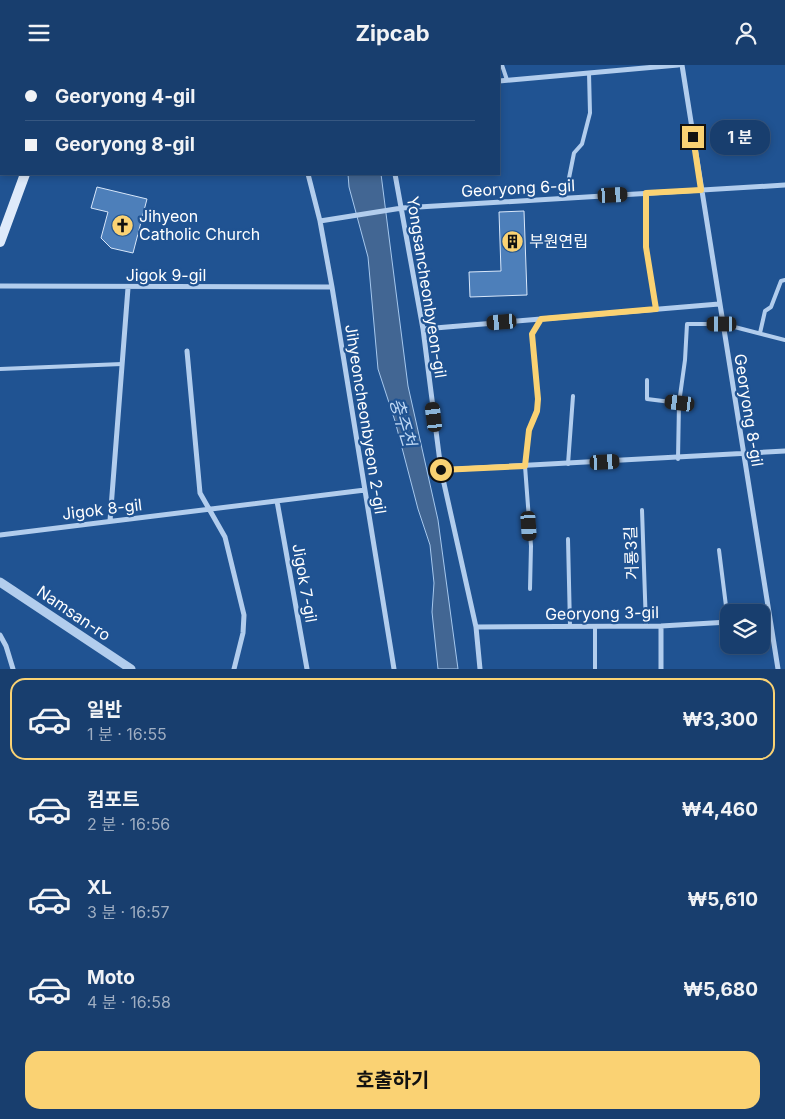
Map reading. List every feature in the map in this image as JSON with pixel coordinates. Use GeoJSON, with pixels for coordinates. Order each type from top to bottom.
{"type":"FeatureCollection","features":[{"type":"Feature","properties":{"kind":"main road"},"geometry":{"type":"LineString","coordinates":[[0,242],[25,175]]}},
{"type":"Feature","properties":{"kind":"street"},"geometry":{"type":"LineString","coordinates":[[500,81],[678,65]]}},
{"type":"Feature","properties":{"kind":"street","name":"Georyong 8-gil"},"geometry":{"type":"LineString","coordinates":[[682,65],[766,604]]}},
{"type":"Feature","properties":{"kind":"street","name":"Jihyeoncheonbyeon 2-gil"},"geometry":{"type":"LineString","coordinates":[[308,175],[320,221],[332,287],[394,669]]}},
{"type":"Feature","properties":{"kind":"street","name":"Yongsancheonbyeon-gil"},"geometry":{"type":"LineString","coordinates":[[395,175],[423,329],[441,470],[476,627],[480,669]]}},
{"type":"Feature","properties":{"kind":"street","name":"Georyong 6-gil"},"geometry":{"type":"LineString","coordinates":[[320,221],[402,208],[785,185]]}},
{"type":"Feature","properties":{"kind":"street","name":"Jigok 9-gil"},"geometry":{"type":"LineString","coordinates":[[0,286],[128,288],[332,287]]}},
{"type":"Feature","properties":{"kind":"street"},"geometry":{"type":"LineString","coordinates":[[110,521],[128,288]]}},
{"type":"Feature","properties":{"kind":"street"},"geometry":{"type":"LineString","coordinates":[[423,329],[719,304]]}},
{"type":"Feature","properties":{"kind":"street"},"geometry":{"type":"LineString","coordinates":[[187,351],[200,493],[225,537],[242,597],[243,633],[234,669]]}},
{"type":"Feature","properties":{"kind":"street"},"geometry":{"type":"LineString","coordinates":[[441,470],[678,459],[785,451]]}},
{"type":"Feature","properties":{"kind":"street","name":"Jigok 8-gil"},"geometry":{"type":"LineString","coordinates":[[0,535],[365,490]]}},
{"type":"Feature","properties":{"kind":"street","name":"Jigok 7-gil"},"geometry":{"type":"LineString","coordinates":[[278,501],[308,669]]}},
{"type":"Feature","properties":{"kind":"street","name":"Namsan-ro"},"geometry":{"type":"LineString","coordinates":[[0,582],[119,665],[131,669]]}},
{"type":"Feature","properties":{"kind":"street","name":"Georyong 3-gil"},"geometry":{"type":"LineString","coordinates":[[476,627],[661,626],[720,622]]}},
{"type":"Feature","properties":{"kind":"street","name":"Georyong 8-gil"},"geometry":{"type":"LineString","coordinates":[[770,625],[778,669]]}},
{"type":"Feature","properties":{"kind":"street"},"geometry":{"type":"LineString","coordinates":[[661,626],[661,669]]}},
{"type":"Feature","properties":{"kind":"street"},"geometry":{"type":"LineString","coordinates":[[0,635],[13,669]]}},
{"type":"Feature","properties":{"kind":"lane"},"geometry":{"type":"LineString","coordinates":[[502,65],[507,80]]}},
{"type":"Feature","properties":{"kind":"lane"},"geometry":{"type":"LineString","coordinates":[[565,198],[574,153],[582,144],[590,113],[589,73]]}},
{"type":"Feature","properties":{"kind":"lane"},"geometry":{"type":"LineString","coordinates":[[646,193],[646,247],[656,309]]}},
{"type":"Feature","properties":{"kind":"lane"},"geometry":{"type":"LineString","coordinates":[[760,333],[765,311],[771,307],[781,281],[785,280]]}},
{"type":"Feature","properties":{"kind":"lane"},"geometry":{"type":"LineString","coordinates":[[530,589],[531,546],[525,466],[529,430],[537,411],[538,399],[532,334],[541,319]]}},
{"type":"Feature","properties":{"kind":"lane"},"geometry":{"type":"LineString","coordinates":[[678,459],[686,324],[722,324],[785,340]]}},
{"type":"Feature","properties":{"kind":"lane"},"geometry":{"type":"LineString","coordinates":[[0,369],[122,364]]}},
{"type":"Feature","properties":{"kind":"lane"},"geometry":{"type":"LineString","coordinates":[[647,380],[647,399],[680,403]]}},
{"type":"Feature","properties":{"kind":"lane"},"geometry":{"type":"LineString","coordinates":[[568,464],[573,396]]}},
{"type":"Feature","properties":{"kind":"lane","name":"거룡3길"},"geometry":{"type":"LineString","coordinates":[[642,511],[646,626]]}},
{"type":"Feature","properties":{"kind":"lane"},"geometry":{"type":"LineString","coordinates":[[568,539],[570,626]]}},
{"type":"Feature","properties":{"kind":"lane"},"geometry":{"type":"LineString","coordinates":[[719,550],[726,604]]}},
{"type":"Feature","properties":{"kind":"lane"},"geometry":{"type":"LineString","coordinates":[[595,626],[595,669]]}},
{"type":"Feature","properties":{"kind":"water","name":"충주천"},"geometry":{"type":"Polygon","coordinates":[[[348,175],[381,175],[408,386],[438,520],[458,669],[438,669],[432,612],[434,583],[430,545],[418,509],[395,421],[378,369],[368,257],[349,187],[348,175]]]}},
{"type":"Feature","properties":{"kind":"building","name":"Jihyeon Catholic Church"},"geometry":{"type":"Polygon","coordinates":[[[97,187],[147,199],[133,253],[111,248],[101,238],[108,212],[91,208],[97,187]]]}},
{"type":"Feature","properties":{"kind":"building","name":"부원연립"},"geometry":{"type":"Polygon","coordinates":[[[524,211],[527,295],[470,297],[469,272],[501,271],[499,212],[524,211]]]}},
{"type":"Feature","properties":{"kind":"place","name":"Jihyeon Catholic Church"},"geometry":{"type":"Point","coordinates":[123,225]}},
{"type":"Feature","properties":{"kind":"place","name":"부원연립"},"geometry":{"type":"Point","coordinates":[513,241]}},
{"type":"Feature","properties":{"kind":"route"},"geometry":{"type":"LineString","coordinates":[[441,470],[525,466],[529,430],[537,411],[538,399],[532,334],[541,319],[656,309],[646,247],[646,193],[701,190],[693,137]]}}]}
